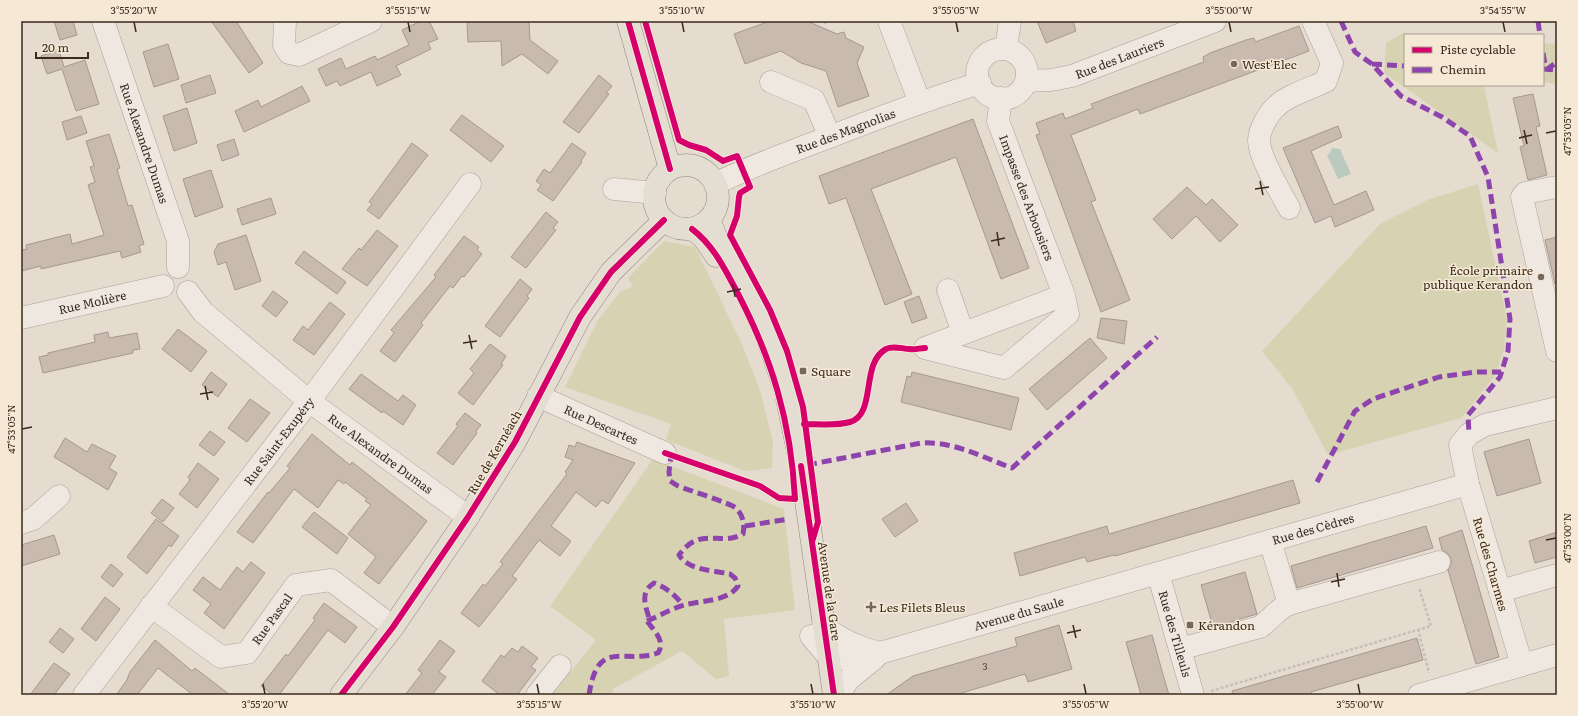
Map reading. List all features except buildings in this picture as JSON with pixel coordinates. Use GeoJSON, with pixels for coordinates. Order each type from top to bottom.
{"type":"FeatureCollection","features":[{"type":"Feature","properties":{"kind":"main road"},"geometry":{"type":"LineString","coordinates":[[628,21],[670,169]]}},
{"type":"Feature","properties":{"kind":"main road"},"geometry":{"type":"LineString","coordinates":[[685,166],[695,167],[705,172],[715,184],[718,199],[715,210],[700,224],[682,229],[672,226],[657,212],[654,202],[655,193],[659,181],[670,169],[685,166]]}},
{"type":"Feature","properties":{"kind":"main road","name":"Rue de Kernéach"},"geometry":{"type":"LineString","coordinates":[[341,695],[393,627],[468,517],[515,442],[580,317],[611,272],[664,220]]}},
{"type":"Feature","properties":{"kind":"main road","name":"Avenue de la Gare"},"geometry":{"type":"LineString","coordinates":[[700,224],[717,240],[744,287],[760,320],[784,384],[801,466],[817,630],[819,695]]}},
{"type":"Feature","properties":{"kind":"main road","name":"Avenue de la Gare"},"geometry":{"type":"LineString","coordinates":[[817,630],[827,655],[834,695]]}},
{"type":"Feature","properties":{"kind":"street","name":"Rue Alexandre Dumas"},"geometry":{"type":"LineString","coordinates":[[103,21],[178,241],[178,268]]}},
{"type":"Feature","properties":{"kind":"street"},"geometry":{"type":"LineString","coordinates":[[285,21],[284,45],[289,53],[299,55],[371,21]]}},
{"type":"Feature","properties":{"kind":"street"},"geometry":{"type":"LineString","coordinates":[[889,21],[920,103]]}},
{"type":"Feature","properties":{"kind":"street"},"geometry":{"type":"LineString","coordinates":[[1006,49],[1010,21]]}},
{"type":"Feature","properties":{"kind":"street"},"geometry":{"type":"LineString","coordinates":[[1289,208],[1264,156],[1259,140],[1263,127],[1279,103],[1326,81],[1332,63],[1313,21]]}},
{"type":"Feature","properties":{"kind":"street","name":"Rue des Lauriers"},"geometry":{"type":"LineString","coordinates":[[1026,81],[1051,80],[1072,76],[1209,22]]}},
{"type":"Feature","properties":{"kind":"street"},"geometry":{"type":"LineString","coordinates":[[999,49],[1006,49],[1018,55],[1026,65],[1026,81],[1016,94],[1009,98],[1001,98],[988,94],[980,83],[978,69],[985,55],[999,49]]}},
{"type":"Feature","properties":{"kind":"street"},"geometry":{"type":"LineString","coordinates":[[771,82],[814,100],[830,136]]}},
{"type":"Feature","properties":{"kind":"street","name":"Rue des Magnolias"},"geometry":{"type":"LineString","coordinates":[[715,184],[743,170],[830,136],[980,83]]}},
{"type":"Feature","properties":{"kind":"street","name":"Impasse des Arbousiers"},"geometry":{"type":"LineString","coordinates":[[1001,98],[998,121],[1064,295],[1068,314],[1004,368],[925,348],[1064,295]]}},
{"type":"Feature","properties":{"kind":"street","name":"Rue Saint-Exupéry"},"geometry":{"type":"LineString","coordinates":[[84,695],[309,401],[470,184]]}},
{"type":"Feature","properties":{"kind":"street"},"geometry":{"type":"LineString","coordinates":[[1557,187],[1525,193],[1522,197],[1557,351]]}},
{"type":"Feature","properties":{"kind":"street"},"geometry":{"type":"LineString","coordinates":[[614,189],[655,193]]}},
{"type":"Feature","properties":{"kind":"street"},"geometry":{"type":"LineString","coordinates":[[178,268],[183,268],[190,274],[192,283],[188,292],[176,296],[168,293],[163,286],[163,282],[166,273],[178,268]]}},
{"type":"Feature","properties":{"kind":"street","name":"Rue Molière"},"geometry":{"type":"LineString","coordinates":[[21,318],[163,286]]}},
{"type":"Feature","properties":{"kind":"street"},"geometry":{"type":"LineString","coordinates":[[948,290],[963,333]]}},
{"type":"Feature","properties":{"kind":"street","name":"Rue Alexandre Dumas"},"geometry":{"type":"LineString","coordinates":[[188,292],[203,312],[309,401],[468,517]]}},
{"type":"Feature","properties":{"kind":"street","name":"Rue Descartes"},"geometry":{"type":"LineString","coordinates":[[538,396],[665,453]]}},
{"type":"Feature","properties":{"kind":"street","name":"Rue des Charmes"},"geometry":{"type":"LineString","coordinates":[[1522,666],[1468,484],[1462,461],[1460,445],[1469,434],[1484,425],[1556,408]]}},
{"type":"Feature","properties":{"kind":"street","name":"Rue des Cèdres"},"geometry":{"type":"LineString","coordinates":[[1158,573],[1468,484]]}},
{"type":"Feature","properties":{"kind":"street"},"geometry":{"type":"LineString","coordinates":[[21,523],[33,519],[59,496]]}},
{"type":"Feature","properties":{"kind":"street"},"geometry":{"type":"LineString","coordinates":[[1270,541],[1289,604]]}},
{"type":"Feature","properties":{"kind":"street"},"geometry":{"type":"LineString","coordinates":[[1180,649],[1260,626],[1271,619],[1282,607],[1289,604],[1439,562]]}},
{"type":"Feature","properties":{"kind":"street","name":"Rue des Tilleuls"},"geometry":{"type":"LineString","coordinates":[[1158,573],[1180,649],[1199,694]]}},
{"type":"Feature","properties":{"kind":"street","name":"Avenue du Saule"},"geometry":{"type":"LineString","coordinates":[[827,655],[852,661],[1158,573]]}},
{"type":"Feature","properties":{"kind":"street"},"geometry":{"type":"LineString","coordinates":[[1500,591],[1557,575]]}},
{"type":"Feature","properties":{"kind":"street","name":"Rue Pascal"},"geometry":{"type":"LineString","coordinates":[[151,606],[221,657],[247,653],[296,585],[331,580],[393,627]]}},
{"type":"Feature","properties":{"kind":"street"},"geometry":{"type":"LineString","coordinates":[[817,630],[862,649],[880,653]]}},
{"type":"Feature","properties":{"kind":"street"},"geometry":{"type":"LineString","coordinates":[[839,695],[848,680],[880,653]]}},
{"type":"Feature","properties":{"kind":"street"},"geometry":{"type":"LineString","coordinates":[[1426,693],[1557,655]]}},
{"type":"Feature","properties":{"kind":"street"},"geometry":{"type":"LineString","coordinates":[[537,695],[560,666]]}},
{"type":"Feature","properties":{"kind":"path"},"geometry":{"type":"LineString","coordinates":[[824,23],[829,21]]}},
{"type":"Feature","properties":{"kind":"path"},"geometry":{"type":"LineString","coordinates":[[1199,694],[1430,626],[1413,569]]}},
{"type":"Feature","properties":{"kind":"path"},"geometry":{"type":"LineString","coordinates":[[1418,629],[1426,693]]}},
{"type":"Feature","properties":{"kind":"shaded area"},"geometry":{"type":"Polygon","coordinates":[[[1403,33],[1410,34],[1404,34],[1404,86],[1484,86],[1498,153],[1384,73],[1386,43],[1403,33]]]}},
{"type":"Feature","properties":{"kind":"shaded area"},"geometry":{"type":"Polygon","coordinates":[[[1557,43],[1557,84],[1544,82],[1544,44],[1557,43]]]}},
{"type":"Feature","properties":{"kind":"shaded area"},"geometry":{"type":"Polygon","coordinates":[[[1332,148],[1340,149],[1351,174],[1338,179],[1327,155],[1330,153],[1332,148]]]}},
{"type":"Feature","properties":{"kind":"shaded area"},"geometry":{"type":"Polygon","coordinates":[[[1478,184],[1507,318],[1504,349],[1495,376],[1461,418],[1328,455],[1293,390],[1262,351],[1381,223],[1427,200],[1478,184]]]}},
{"type":"Feature","properties":{"kind":"shaded area"},"geometry":{"type":"Polygon","coordinates":[[[664,241],[695,247],[742,344],[761,393],[773,443],[772,468],[745,471],[666,440],[671,424],[565,387],[598,320],[620,292],[633,286],[628,278],[664,241]]]}},
{"type":"Feature","properties":{"kind":"shaded area"},"geometry":{"type":"Polygon","coordinates":[[[653,459],[784,509],[795,610],[724,619],[729,676],[716,679],[682,651],[613,689],[613,695],[552,695],[596,640],[550,606],[653,459]]]}},
{"type":"Feature","properties":{"kind":"marked path"},"geometry":{"type":"LineString","coordinates":[[1341,21],[1355,52],[1372,64],[1401,96],[1442,117],[1470,136],[1488,177],[1510,319],[1508,351],[1500,377],[1468,415],[1469,434]]}},
{"type":"Feature","properties":{"kind":"marked path"},"geometry":{"type":"LineString","coordinates":[[1538,21],[1540,34]]}},
{"type":"Feature","properties":{"kind":"marked path"},"geometry":{"type":"LineString","coordinates":[[1544,59],[1546,70]]}},
{"type":"Feature","properties":{"kind":"marked path"},"geometry":{"type":"LineString","coordinates":[[1546,70],[1557,62]]}},
{"type":"Feature","properties":{"kind":"marked path"},"geometry":{"type":"LineString","coordinates":[[1372,64],[1404,66]]}},
{"type":"Feature","properties":{"kind":"marked path"},"geometry":{"type":"LineString","coordinates":[[1544,69],[1557,70]]}},
{"type":"Feature","properties":{"kind":"marked path"},"geometry":{"type":"LineString","coordinates":[[807,465],[921,443],[933,443],[956,447],[1012,468],[1157,337]]}},
{"type":"Feature","properties":{"kind":"marked path"},"geometry":{"type":"LineString","coordinates":[[1317,482],[1355,411],[1373,399],[1439,377],[1476,372],[1501,372]]}},
{"type":"Feature","properties":{"kind":"marked path"},"geometry":{"type":"LineString","coordinates":[[647,621],[684,605],[721,598],[733,591],[738,586],[735,578],[730,574],[695,567],[683,560],[679,555],[687,546],[695,541],[710,538],[726,539],[743,534],[744,523],[736,508],[678,486],[670,481],[669,472],[671,455]]}},
{"type":"Feature","properties":{"kind":"marked path"},"geometry":{"type":"LineString","coordinates":[[745,526],[789,519]]}},
{"type":"Feature","properties":{"kind":"marked path"},"geometry":{"type":"LineString","coordinates":[[589,695],[593,677],[605,659],[613,657],[645,656],[658,653],[661,644],[656,632],[647,621],[649,618],[645,599],[647,590],[654,583],[666,589],[683,605]]}},
{"type":"Feature","properties":{"kind":"cycle path"},"geometry":{"type":"LineString","coordinates":[[628,21],[670,169]]}},
{"type":"Feature","properties":{"kind":"cycle path"},"geometry":{"type":"LineString","coordinates":[[645,21],[679,140],[689,145],[706,150],[723,161],[737,156],[750,187],[740,193],[737,216],[730,235],[770,310],[787,351],[803,407],[818,522],[812,542]]}},
{"type":"Feature","properties":{"kind":"cycle path"},"geometry":{"type":"LineString","coordinates":[[341,695],[393,627],[468,517],[515,442],[580,317],[611,272],[664,220]]}},
{"type":"Feature","properties":{"kind":"cycle path"},"geometry":{"type":"LineString","coordinates":[[665,453],[760,486],[779,498],[795,499],[793,470],[784,417],[778,391],[760,340],[749,315],[717,256],[706,242],[692,229]]}},
{"type":"Feature","properties":{"kind":"cycle path"},"geometry":{"type":"LineString","coordinates":[[804,424],[839,424],[850,422],[858,417],[863,409],[873,365],[878,356],[886,349],[892,347],[912,349],[925,348]]}},
{"type":"Feature","properties":{"kind":"cycle path"},"geometry":{"type":"LineString","coordinates":[[801,466],[834,695]]}},
{"type":"Feature","properties":{"kind":"place","name":"West'Elec"},"geometry":{"type":"Point","coordinates":[1234,64]}},
{"type":"Feature","properties":{"kind":"place","name":"École primaire publique Kerandon"},"geometry":{"type":"Point","coordinates":[1541,277]}},
{"type":"Feature","properties":{"kind":"place","name":"Square"},"geometry":{"type":"Point","coordinates":[803,371]}},
{"type":"Feature","properties":{"kind":"place","name":"Les Filets Bleus"},"geometry":{"type":"Point","coordinates":[871,607]}},
{"type":"Feature","properties":{"kind":"place","name":"Kérandon"},"geometry":{"type":"Point","coordinates":[1190,625]}}]}
